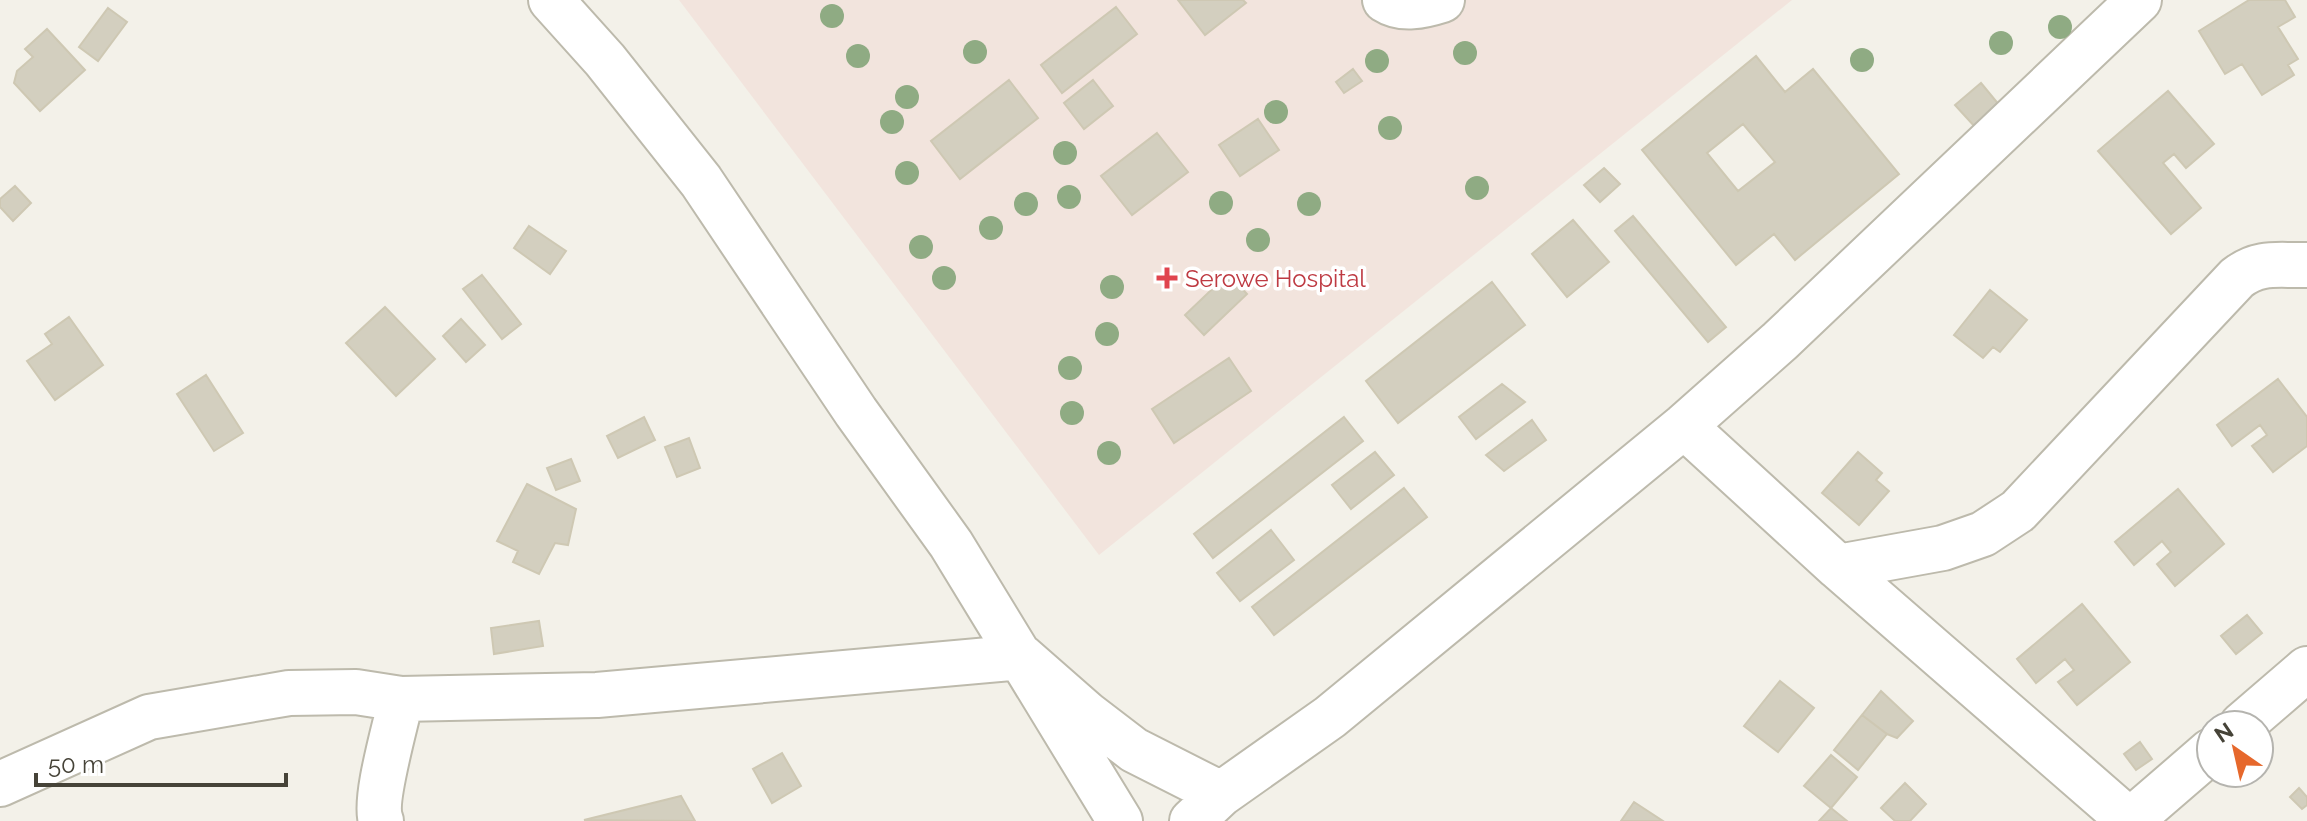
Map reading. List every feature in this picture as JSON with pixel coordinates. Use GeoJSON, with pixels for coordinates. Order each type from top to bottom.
{"type":"FeatureCollection","features":[{"type":"Feature","properties":{"kind":"street"},"geometry":{"type":"LineString","coordinates":[[551,0],[605,60],[701,181],[856,412],[951,544],[1120,821]]}},
{"type":"Feature","properties":{"kind":"street"},"geometry":{"type":"LineString","coordinates":[[1385,0],[1406,7],[1442,0]]}},
{"type":"Feature","properties":{"kind":"street"},"geometry":{"type":"LineString","coordinates":[[0,784],[149,717],[289,693],[356,692],[401,699],[597,695],[1022,657],[1087,714],[1206,807],[1330,717],[1684,426],[1780,341],[2139,0]]}},
{"type":"Feature","properties":{"kind":"street"},"geometry":{"type":"LineString","coordinates":[[1838,567],[1943,548],[1983,534],[2018,511],[2237,278],[2260,265],[2307,265]]}},
{"type":"Feature","properties":{"kind":"street"},"geometry":{"type":"LineString","coordinates":[[1684,426],[1838,567],[2130,821],[2195,765]]}},
{"type":"Feature","properties":{"kind":"street"},"geometry":{"type":"LineString","coordinates":[[2261,709],[2307,669]]}},
{"type":"Feature","properties":{"kind":"street"},"geometry":{"type":"LineString","coordinates":[[381,821],[383,782],[401,699]]}},
{"type":"Feature","properties":{"kind":"shaded area","name":"Serowe Hospital"},"geometry":{"type":"Polygon","coordinates":[[[679,0],[1792,0],[1099,555],[679,0]]]}},
{"type":"Feature","properties":{"kind":"building"},"geometry":{"type":"Polygon","coordinates":[[[1178,0],[1243,0],[1246,3],[1205,35],[1178,0]]]}},
{"type":"Feature","properties":{"kind":"building"},"geometry":{"type":"Polygon","coordinates":[[[2249,0],[2285,0],[2295,17],[2278,27],[2298,59],[2288,65],[2294,75],[2262,95],[2242,64],[2225,74],[2199,31],[2249,0]]]}},
{"type":"Feature","properties":{"kind":"building"},"geometry":{"type":"Polygon","coordinates":[[[1116,7],[1137,34],[1062,93],[1041,65],[1116,7]]]}},
{"type":"Feature","properties":{"kind":"building"},"geometry":{"type":"Polygon","coordinates":[[[108,8],[127,22],[98,61],[79,47],[108,8]]]}},
{"type":"Feature","properties":{"kind":"building"},"geometry":{"type":"Polygon","coordinates":[[[47,29],[85,70],[40,111],[14,83],[17,71],[33,57],[25,49],[47,29]]]}},
{"type":"Feature","properties":{"kind":"building"},"geometry":{"type":"Polygon","coordinates":[[[1756,56],[1785,92],[1813,69],[1899,174],[1795,260],[1774,234],[1736,265],[1642,150],[1756,56]],[[1743,124],[1707,153],[1738,191],[1775,162],[1743,124]]]}},
{"type":"Feature","properties":{"kind":"building"},"geometry":{"type":"Polygon","coordinates":[[[1353,69],[1362,81],[1344,93],[1336,82],[1353,69]]]}},
{"type":"Feature","properties":{"kind":"building"},"geometry":{"type":"Polygon","coordinates":[[[1009,80],[1038,118],[960,179],[931,141],[1009,80]]]}},
{"type":"Feature","properties":{"kind":"building"},"geometry":{"type":"Polygon","coordinates":[[[1093,80],[1113,106],[1084,129],[1064,103],[1093,80]]]}},
{"type":"Feature","properties":{"kind":"building"},"geometry":{"type":"Polygon","coordinates":[[[1981,83],[2000,106],[1976,128],[1955,105],[1981,83]]]}},
{"type":"Feature","properties":{"kind":"building"},"geometry":{"type":"Polygon","coordinates":[[[2168,91],[2214,144],[2186,168],[2174,154],[2163,163],[2201,208],[2171,234],[2098,151],[2168,91]]]}},
{"type":"Feature","properties":{"kind":"building"},"geometry":{"type":"Polygon","coordinates":[[[1258,119],[1279,150],[1240,176],[1219,145],[1258,119]]]}},
{"type":"Feature","properties":{"kind":"building"},"geometry":{"type":"Polygon","coordinates":[[[1157,133],[1188,172],[1132,215],[1101,176],[1157,133]]]}},
{"type":"Feature","properties":{"kind":"building"},"geometry":{"type":"Polygon","coordinates":[[[1604,168],[1620,184],[1600,202],[1584,185],[1604,168]]]}},
{"type":"Feature","properties":{"kind":"building"},"geometry":{"type":"Polygon","coordinates":[[[15,186],[31,203],[13,221],[0,207],[0,199],[15,186]]]}},
{"type":"Feature","properties":{"kind":"building"},"geometry":{"type":"Polygon","coordinates":[[[1633,216],[1726,327],[1708,342],[1615,231],[1633,216]]]}},
{"type":"Feature","properties":{"kind":"building"},"geometry":{"type":"Polygon","coordinates":[[[1573,220],[1609,262],[1567,297],[1532,254],[1573,220]]]}},
{"type":"Feature","properties":{"kind":"building"},"geometry":{"type":"Polygon","coordinates":[[[529,226],[566,251],[550,274],[514,248],[529,226]]]}},
{"type":"Feature","properties":{"kind":"building"},"geometry":{"type":"Polygon","coordinates":[[[1228,274],[1247,294],[1204,335],[1185,315],[1228,274]]]}},
{"type":"Feature","properties":{"kind":"building"},"geometry":{"type":"Polygon","coordinates":[[[482,275],[521,324],[502,339],[463,289],[482,275]]]}},
{"type":"Feature","properties":{"kind":"building"},"geometry":{"type":"Polygon","coordinates":[[[1492,282],[1525,325],[1398,423],[1366,381],[1492,282]]]}},
{"type":"Feature","properties":{"kind":"building"},"geometry":{"type":"Polygon","coordinates":[[[1990,290],[2027,320],[2000,352],[1993,347],[1983,358],[1954,335],[1990,290]]]}},
{"type":"Feature","properties":{"kind":"building"},"geometry":{"type":"Polygon","coordinates":[[[385,307],[435,359],[396,396],[346,343],[385,307]]]}},
{"type":"Feature","properties":{"kind":"building"},"geometry":{"type":"Polygon","coordinates":[[[69,317],[103,365],[55,400],[27,361],[52,344],[45,334],[69,317]]]}},
{"type":"Feature","properties":{"kind":"building"},"geometry":{"type":"Polygon","coordinates":[[[461,319],[485,345],[466,362],[443,336],[461,319]]]}},
{"type":"Feature","properties":{"kind":"building"},"geometry":{"type":"Polygon","coordinates":[[[1229,358],[1251,391],[1174,443],[1152,409],[1229,358]]]}},
{"type":"Feature","properties":{"kind":"building"},"geometry":{"type":"Polygon","coordinates":[[[206,375],[243,433],[214,451],[177,394],[206,375]]]}},
{"type":"Feature","properties":{"kind":"building"},"geometry":{"type":"Polygon","coordinates":[[[2278,379],[2307,417],[2307,446],[2273,472],[2252,446],[2267,435],[2260,425],[2232,446],[2217,425],[2278,379]]]}},
{"type":"Feature","properties":{"kind":"building"},"geometry":{"type":"Polygon","coordinates":[[[1502,384],[1525,402],[1476,439],[1459,417],[1502,384]]]}},
{"type":"Feature","properties":{"kind":"building"},"geometry":{"type":"Polygon","coordinates":[[[644,417],[655,440],[618,458],[607,436],[644,417]]]}},
{"type":"Feature","properties":{"kind":"building"},"geometry":{"type":"Polygon","coordinates":[[[1344,417],[1363,441],[1213,558],[1194,534],[1344,417]]]}},
{"type":"Feature","properties":{"kind":"building"},"geometry":{"type":"Polygon","coordinates":[[[1532,420],[1546,440],[1504,471],[1486,455],[1532,420]]]}},
{"type":"Feature","properties":{"kind":"building"},"geometry":{"type":"Polygon","coordinates":[[[689,438],[700,468],[677,477],[665,447],[689,438]]]}},
{"type":"Feature","properties":{"kind":"building"},"geometry":{"type":"Polygon","coordinates":[[[1375,452],[1394,475],[1351,509],[1332,485],[1375,452]]]}},
{"type":"Feature","properties":{"kind":"building"},"geometry":{"type":"Polygon","coordinates":[[[1858,452],[1882,473],[1876,480],[1889,491],[1859,525],[1822,493],[1858,452]]]}},
{"type":"Feature","properties":{"kind":"building"},"geometry":{"type":"Polygon","coordinates":[[[571,459],[580,481],[556,490],[547,468],[571,459]]]}},
{"type":"Feature","properties":{"kind":"building"},"geometry":{"type":"Polygon","coordinates":[[[527,484],[576,509],[568,545],[555,543],[539,574],[513,562],[518,551],[497,541],[527,484]]]}},
{"type":"Feature","properties":{"kind":"building"},"geometry":{"type":"Polygon","coordinates":[[[1404,488],[1427,517],[1274,635],[1252,607],[1404,488]]]}},
{"type":"Feature","properties":{"kind":"building"},"geometry":{"type":"Polygon","coordinates":[[[2178,489],[2224,544],[2175,586],[2157,564],[2171,552],[2162,541],[2134,565],[2115,542],[2178,489]]]}},
{"type":"Feature","properties":{"kind":"building"},"geometry":{"type":"Polygon","coordinates":[[[1271,530],[1294,560],[1240,601],[1217,573],[1271,530]]]}},
{"type":"Feature","properties":{"kind":"building"},"geometry":{"type":"Polygon","coordinates":[[[2082,604],[2130,662],[2077,705],[2058,682],[2074,670],[2065,659],[2036,683],[2017,659],[2082,604]]]}},
{"type":"Feature","properties":{"kind":"building"},"geometry":{"type":"Polygon","coordinates":[[[2247,615],[2262,633],[2236,654],[2221,636],[2247,615]]]}},
{"type":"Feature","properties":{"kind":"building"},"geometry":{"type":"Polygon","coordinates":[[[539,621],[543,646],[494,654],[491,628],[539,621]]]}},
{"type":"Feature","properties":{"kind":"building"},"geometry":{"type":"Polygon","coordinates":[[[1780,681],[1814,708],[1778,752],[1744,726],[1780,681]]]}},
{"type":"Feature","properties":{"kind":"building"},"geometry":{"type":"Polygon","coordinates":[[[1881,691],[1913,721],[1897,738],[1862,715],[1881,691]]]}},
{"type":"Feature","properties":{"kind":"building"},"geometry":{"type":"Polygon","coordinates":[[[1862,715],[1887,734],[1858,770],[1834,750],[1862,715]]]}},
{"type":"Feature","properties":{"kind":"building"},"geometry":{"type":"Polygon","coordinates":[[[2140,742],[2152,759],[2136,770],[2124,754],[2140,742]]]}},
{"type":"Feature","properties":{"kind":"building"},"geometry":{"type":"Polygon","coordinates":[[[782,753],[801,786],[772,803],[753,769],[782,753]]]}},
{"type":"Feature","properties":{"kind":"building"},"geometry":{"type":"Polygon","coordinates":[[[1831,755],[1857,777],[1831,808],[1804,786],[1831,755]]]}},
{"type":"Feature","properties":{"kind":"building"},"geometry":{"type":"Polygon","coordinates":[[[1905,783],[1926,804],[1910,821],[1895,821],[1881,808],[1905,783]]]}},
{"type":"Feature","properties":{"kind":"building"},"geometry":{"type":"Polygon","coordinates":[[[2299,788],[2307,797],[2307,805],[2302,809],[2290,797],[2299,788]]]}},
{"type":"Feature","properties":{"kind":"building"},"geometry":{"type":"Polygon","coordinates":[[[681,796],[695,821],[584,820],[681,796]]]}},
{"type":"Feature","properties":{"kind":"building"},"geometry":{"type":"Polygon","coordinates":[[[1634,802],[1663,821],[1621,821],[1634,802]]]}},
{"type":"Feature","properties":{"kind":"building"},"geometry":{"type":"Polygon","coordinates":[[[1831,808],[1847,821],[1819,821],[1831,808]]]}},
{"type":"Feature","properties":{"kind":"place","name":"Serowe Hospital"},"geometry":{"type":"Point","coordinates":[1167,278]}}]}
